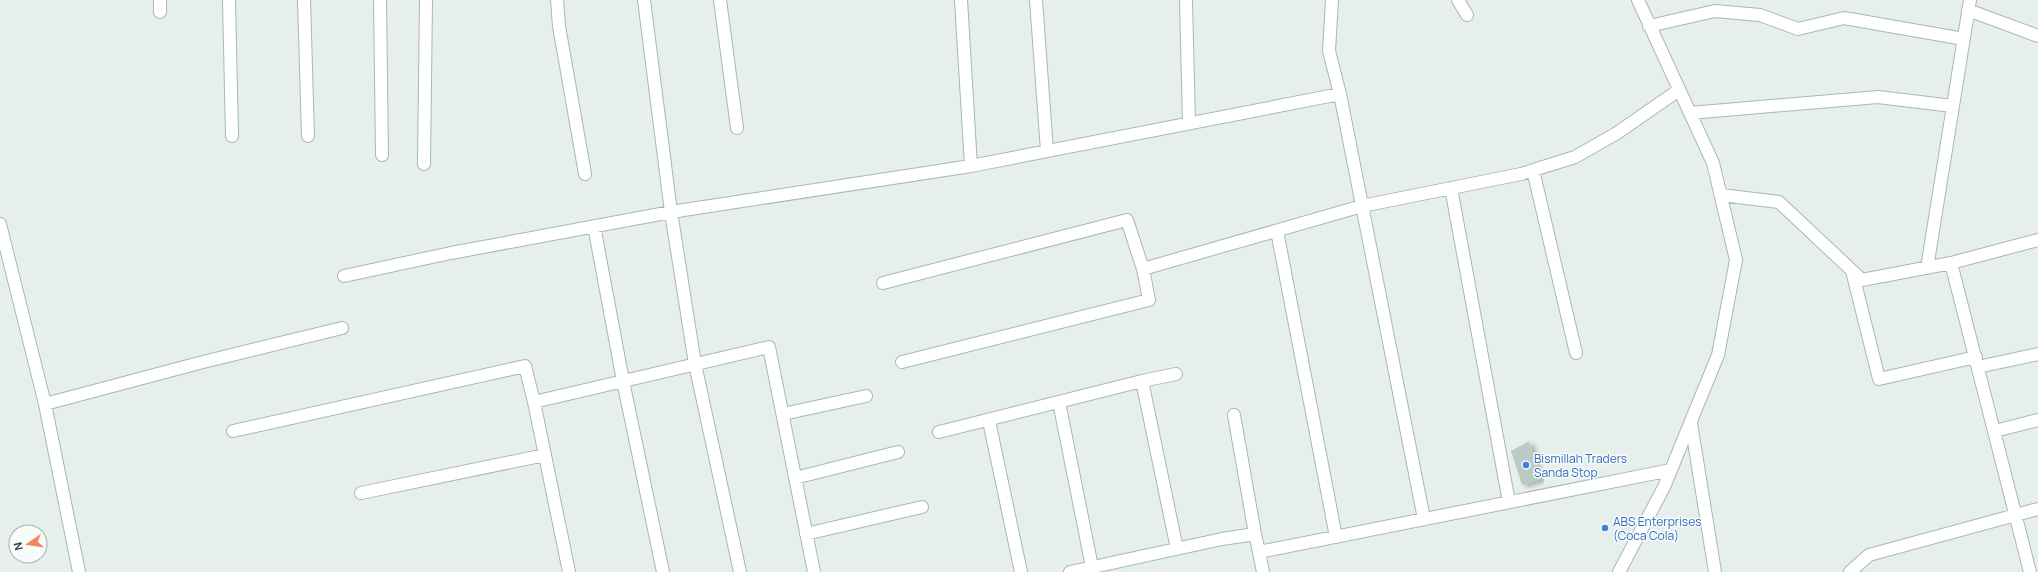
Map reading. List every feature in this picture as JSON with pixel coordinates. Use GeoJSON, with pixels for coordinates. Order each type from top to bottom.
{"type":"FeatureCollection","features":[{"type":"Feature","properties":{"kind":"street"},"geometry":{"type":"LineString","coordinates":[[229,0],[232,136]]}},
{"type":"Feature","properties":{"kind":"street"},"geometry":{"type":"LineString","coordinates":[[304,0],[308,136]]}},
{"type":"Feature","properties":{"kind":"street"},"geometry":{"type":"LineString","coordinates":[[380,0],[382,155]]}},
{"type":"Feature","properties":{"kind":"street"},"geometry":{"type":"LineString","coordinates":[[424,164],[426,0]]}},
{"type":"Feature","properties":{"kind":"street"},"geometry":{"type":"LineString","coordinates":[[557,0],[559,26],[584,174]]}},
{"type":"Feature","properties":{"kind":"street"},"geometry":{"type":"LineString","coordinates":[[644,0],[671,212],[695,364],[740,572]]}},
{"type":"Feature","properties":{"kind":"street"},"geometry":{"type":"LineString","coordinates":[[720,0],[737,128]]}},
{"type":"Feature","properties":{"kind":"street"},"geometry":{"type":"LineString","coordinates":[[961,0],[970,166]]}},
{"type":"Feature","properties":{"kind":"street"},"geometry":{"type":"LineString","coordinates":[[1036,0],[1047,151]]}},
{"type":"Feature","properties":{"kind":"street"},"geometry":{"type":"LineString","coordinates":[[1186,0],[1189,123]]}},
{"type":"Feature","properties":{"kind":"street"},"geometry":{"type":"LineString","coordinates":[[1332,0],[1329,51],[1340,94],[1424,519]]}},
{"type":"Feature","properties":{"kind":"street"},"geometry":{"type":"LineString","coordinates":[[1458,0],[1467,15]]}},
{"type":"Feature","properties":{"kind":"street"},"geometry":{"type":"LineString","coordinates":[[1618,572],[1664,487],[1718,355],[1736,260],[1713,163],[1638,0]]}},
{"type":"Feature","properties":{"kind":"street"},"geometry":{"type":"LineString","coordinates":[[1928,268],[1969,5],[2038,36]]}},
{"type":"Feature","properties":{"kind":"street"},"geometry":{"type":"LineString","coordinates":[[1649,26],[1715,11],[1760,15],[1798,28],[1844,18],[1964,39]]}},
{"type":"Feature","properties":{"kind":"street"},"geometry":{"type":"LineString","coordinates":[[1143,269],[1362,206],[1533,170],[1576,157],[1617,133],[1679,90]]}},
{"type":"Feature","properties":{"kind":"street"},"geometry":{"type":"LineString","coordinates":[[344,276],[671,212],[970,166],[1340,94]]}},
{"type":"Feature","properties":{"kind":"street"},"geometry":{"type":"LineString","coordinates":[[1690,113],[1878,97],[1953,106]]}},
{"type":"Feature","properties":{"kind":"street"},"geometry":{"type":"LineString","coordinates":[[1533,170],[1576,353]]}},
{"type":"Feature","properties":{"kind":"street"},"geometry":{"type":"LineString","coordinates":[[1451,188],[1509,502]]}},
{"type":"Feature","properties":{"kind":"street"},"geometry":{"type":"LineString","coordinates":[[1721,195],[1779,202],[1862,280],[1951,263],[2038,240]]}},
{"type":"Feature","properties":{"kind":"street"},"geometry":{"type":"LineString","coordinates":[[883,283],[1127,220],[1143,269],[1149,300],[902,362]]}},
{"type":"Feature","properties":{"kind":"street"},"geometry":{"type":"LineString","coordinates":[[0,226],[45,404],[79,572]]}},
{"type":"Feature","properties":{"kind":"street"},"geometry":{"type":"LineString","coordinates":[[594,226],[623,381],[663,572]]}},
{"type":"Feature","properties":{"kind":"street"},"geometry":{"type":"LineString","coordinates":[[1277,231],[1336,537]]}},
{"type":"Feature","properties":{"kind":"street"},"geometry":{"type":"LineString","coordinates":[[1951,263],[2017,515],[2030,572]]}},
{"type":"Feature","properties":{"kind":"street"},"geometry":{"type":"LineString","coordinates":[[1852,271],[1879,379],[1977,362],[2038,354]]}},
{"type":"Feature","properties":{"kind":"street"},"geometry":{"type":"LineString","coordinates":[[45,404],[203,362],[342,328]]}},
{"type":"Feature","properties":{"kind":"street"},"geometry":{"type":"LineString","coordinates":[[534,402],[769,347],[814,572]]}},
{"type":"Feature","properties":{"kind":"street"},"geometry":{"type":"LineString","coordinates":[[232,431],[525,366],[534,402],[569,572]]}},
{"type":"Feature","properties":{"kind":"street"},"geometry":{"type":"LineString","coordinates":[[939,432],[989,421],[1142,381],[1176,374]]}},
{"type":"Feature","properties":{"kind":"street"},"geometry":{"type":"LineString","coordinates":[[1142,381],[1177,549]]}},
{"type":"Feature","properties":{"kind":"street"},"geometry":{"type":"LineString","coordinates":[[783,414],[866,396]]}},
{"type":"Feature","properties":{"kind":"street"},"geometry":{"type":"LineString","coordinates":[[1059,402],[1092,567]]}},
{"type":"Feature","properties":{"kind":"street"},"geometry":{"type":"LineString","coordinates":[[1234,415],[1263,572]]}},
{"type":"Feature","properties":{"kind":"street"},"geometry":{"type":"LineString","coordinates":[[1995,431],[2038,420]]}},
{"type":"Feature","properties":{"kind":"street"},"geometry":{"type":"LineString","coordinates":[[989,421],[1022,572]]}},
{"type":"Feature","properties":{"kind":"street"},"geometry":{"type":"LineString","coordinates":[[1690,422],[1715,572]]}},
{"type":"Feature","properties":{"kind":"street"},"geometry":{"type":"LineString","coordinates":[[795,478],[898,452]]}},
{"type":"Feature","properties":{"kind":"street"},"geometry":{"type":"LineString","coordinates":[[361,493],[545,456]]}},
{"type":"Feature","properties":{"kind":"street"},"geometry":{"type":"LineString","coordinates":[[1259,552],[1671,470]]}},
{"type":"Feature","properties":{"kind":"street"},"geometry":{"type":"LineString","coordinates":[[806,534],[922,507]]}},
{"type":"Feature","properties":{"kind":"street"},"geometry":{"type":"LineString","coordinates":[[1850,572],[1869,555],[2038,510]]}},
{"type":"Feature","properties":{"kind":"street"},"geometry":{"type":"LineString","coordinates":[[1070,572],[1255,534]]}},
{"type":"Feature","properties":{"kind":"building","name":"Bismillah Traders Sanda Stop"},"geometry":{"type":"Polygon","coordinates":[[[1529,441],[1541,479],[1522,485],[1511,451],[1529,441]]]}},
{"type":"Feature","properties":{"kind":"place","name":"Bismillah Traders Sanda Stop"},"geometry":{"type":"Point","coordinates":[1526,465]}},
{"type":"Feature","properties":{"kind":"place","name":"ABS Enterprises (Coca Cola)"},"geometry":{"type":"Point","coordinates":[1605,528]}}]}
